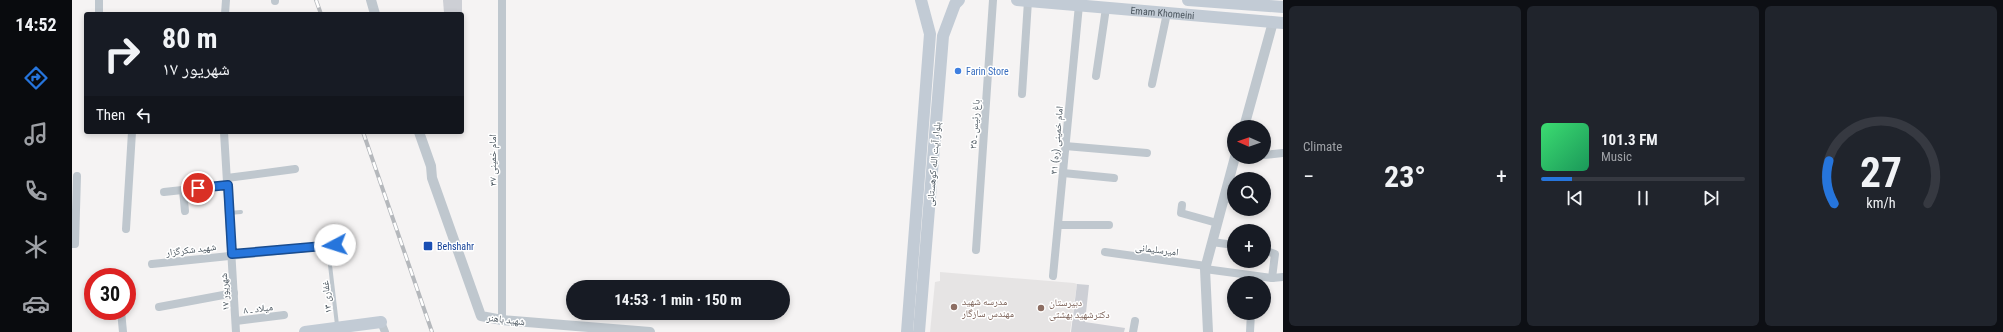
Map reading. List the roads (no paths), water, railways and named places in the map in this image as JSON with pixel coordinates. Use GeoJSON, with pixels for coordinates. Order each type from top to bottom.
{"type":"FeatureCollection","features":[{"type":"Feature","properties":{"kind":"main road","name":"بلوار آیت الله کوهستانی"},"geometry":{"type":"LineString","coordinates":[[910,331],[930,34],[921,0]]}},
{"type":"Feature","properties":{"kind":"main road","name":"بلوار آیت الله کوهستانی"},"geometry":{"type":"LineString","coordinates":[[910,331],[943,36],[955,4],[959,0]]}},
{"type":"Feature","properties":{"kind":"main road","name":"Emam Khomeini"},"geometry":{"type":"LineString","coordinates":[[1023,0],[1278,22]]}},
{"type":"Feature","properties":{"kind":"main road","name":"Emam Khomeini"},"geometry":{"type":"LineString","coordinates":[[1188,0],[1283,7]]}},
{"type":"Feature","properties":{"kind":"main road"},"geometry":{"type":"LineString","coordinates":[[930,34],[933,30],[938,28],[942,31],[943,36]]}},
{"type":"Feature","properties":{"kind":"main road"},"geometry":{"type":"LineString","coordinates":[[309,332],[338,328],[383,327]]}},
{"type":"Feature","properties":{"kind":"street"},"geometry":{"type":"LineString","coordinates":[[99,0],[99,12]]}},
{"type":"Feature","properties":{"kind":"street"},"geometry":{"type":"LineString","coordinates":[[225,12],[226,0]]}},
{"type":"Feature","properties":{"kind":"street"},"geometry":{"type":"LineString","coordinates":[[371,0],[375,12]]}},
{"type":"Feature","properties":{"kind":"street","name":"امام خمینی ۳۷"},"geometry":{"type":"LineString","coordinates":[[502,0],[502,320]]}},
{"type":"Feature","properties":{"kind":"street","name":"باغ رئیس ـ ۳۵"},"geometry":{"type":"LineString","coordinates":[[976,250],[993,0]]}},
{"type":"Feature","properties":{"kind":"street"},"geometry":{"type":"LineString","coordinates":[[1022,94],[1023,0]]}},
{"type":"Feature","properties":{"kind":"street"},"geometry":{"type":"LineString","coordinates":[[1214,17],[1215,1]]}},
{"type":"Feature","properties":{"kind":"street","name":"امام خمینی (ره) ۳۱"},"geometry":{"type":"LineString","coordinates":[[1053,276],[1078,5]]}},
{"type":"Feature","properties":{"kind":"street"},"geometry":{"type":"LineString","coordinates":[[1096,76],[1106,8]]}},
{"type":"Feature","properties":{"kind":"street"},"geometry":{"type":"LineString","coordinates":[[1152,84],[1167,13]]}},
{"type":"Feature","properties":{"kind":"street"},"geometry":{"type":"LineString","coordinates":[[1246,120],[1278,22]]}},
{"type":"Feature","properties":{"kind":"street"},"geometry":{"type":"LineString","coordinates":[[126,229],[132,134]]}},
{"type":"Feature","properties":{"kind":"street","name":"۱۷ شهریور"},"geometry":{"type":"LineString","coordinates":[[224,134],[236,332]]}},
{"type":"Feature","properties":{"kind":"street"},"geometry":{"type":"LineString","coordinates":[[413,134],[424,169],[432,178]]}},
{"type":"Feature","properties":{"kind":"street"},"geometry":{"type":"LineString","coordinates":[[420,134],[431,166],[432,178]]}},
{"type":"Feature","properties":{"kind":"street"},"geometry":{"type":"LineString","coordinates":[[1065,146],[1147,153]]}},
{"type":"Feature","properties":{"kind":"street"},"geometry":{"type":"LineString","coordinates":[[1271,154],[1283,153]]}},
{"type":"Feature","properties":{"kind":"street"},"geometry":{"type":"LineString","coordinates":[[1208,332],[1206,267],[1233,164]]}},
{"type":"Feature","properties":{"kind":"street"},"geometry":{"type":"LineString","coordinates":[[164,192],[295,169]]}},
{"type":"Feature","properties":{"kind":"street"},"geometry":{"type":"LineString","coordinates":[[1063,173],[1114,178]]}},
{"type":"Feature","properties":{"kind":"street"},"geometry":{"type":"LineString","coordinates":[[72,244],[75,244],[77,176]]}},
{"type":"Feature","properties":{"kind":"street","name":"شهید باهنر"},"geometry":{"type":"LineString","coordinates":[[432,178],[481,316],[502,320],[650,332]]}},
{"type":"Feature","properties":{"kind":"street"},"geometry":{"type":"LineString","coordinates":[[182,190],[185,211]]}},
{"type":"Feature","properties":{"kind":"street"},"geometry":{"type":"LineString","coordinates":[[1182,205],[1181,213],[1217,223]]}},
{"type":"Feature","properties":{"kind":"street"},"geometry":{"type":"LineString","coordinates":[[1058,225],[1109,225]]}},
{"type":"Feature","properties":{"kind":"street"},"geometry":{"type":"LineString","coordinates":[[1212,242],[1227,244]]}},
{"type":"Feature","properties":{"kind":"street","name":"شهید شکرگزار"},"geometry":{"type":"LineString","coordinates":[[152,264],[232,254],[335,245]]}},
{"type":"Feature","properties":{"kind":"street","name":"امیرسلیمانی"},"geometry":{"type":"LineString","coordinates":[[1105,252],[1206,267],[1241,276]]}},
{"type":"Feature","properties":{"kind":"street"},"geometry":{"type":"LineString","coordinates":[[1271,253],[1275,254],[1272,278]]}},
{"type":"Feature","properties":{"kind":"street","name":"امیرسلیمانی"},"geometry":{"type":"LineString","coordinates":[[1272,278],[1283,277]]}},
{"type":"Feature","properties":{"kind":"street"},"geometry":{"type":"LineString","coordinates":[[158,307],[234,293]]}},
{"type":"Feature","properties":{"kind":"street","name":"میلاد ـ ۸"},"geometry":{"type":"LineString","coordinates":[[236,321],[284,315]]}},
{"type":"Feature","properties":{"kind":"street"},"geometry":{"type":"LineString","coordinates":[[122,320],[123,332]]}},
{"type":"Feature","properties":{"kind":"street"},"geometry":{"type":"LineString","coordinates":[[1250,332],[1251,320]]}},
{"type":"Feature","properties":{"kind":"street"},"geometry":{"type":"LineString","coordinates":[[1133,332],[1135,321]]}},
{"type":"Feature","properties":{"kind":"lane"},"geometry":{"type":"LineString","coordinates":[[229,213],[241,212]]}},
{"type":"Feature","properties":{"kind":"lane","name":"غفاری ۱۳"},"geometry":{"type":"LineString","coordinates":[[330,265],[338,328]]}},
{"type":"Feature","properties":{"kind":"railway"},"geometry":{"type":"LineString","coordinates":[[316,0],[320,12]]}},
{"type":"Feature","properties":{"kind":"railway"},"geometry":{"type":"LineString","coordinates":[[364,134],[432,332]]}},
{"type":"Feature","properties":{"kind":"place","name":"Farin Store"},"geometry":{"type":"Point","coordinates":[958,71]}},
{"type":"Feature","properties":{"kind":"place","name":"Behshahr"},"geometry":{"type":"Point","coordinates":[428,246]}},
{"type":"Feature","properties":{"kind":"place","name":"مدرسه شهید مهندس سازگار"},"geometry":{"type":"Point","coordinates":[954,307]}},
{"type":"Feature","properties":{"kind":"place","name":"دبیرستان دکترشهید بهشتی"},"geometry":{"type":"Point","coordinates":[1041,308]}}]}
